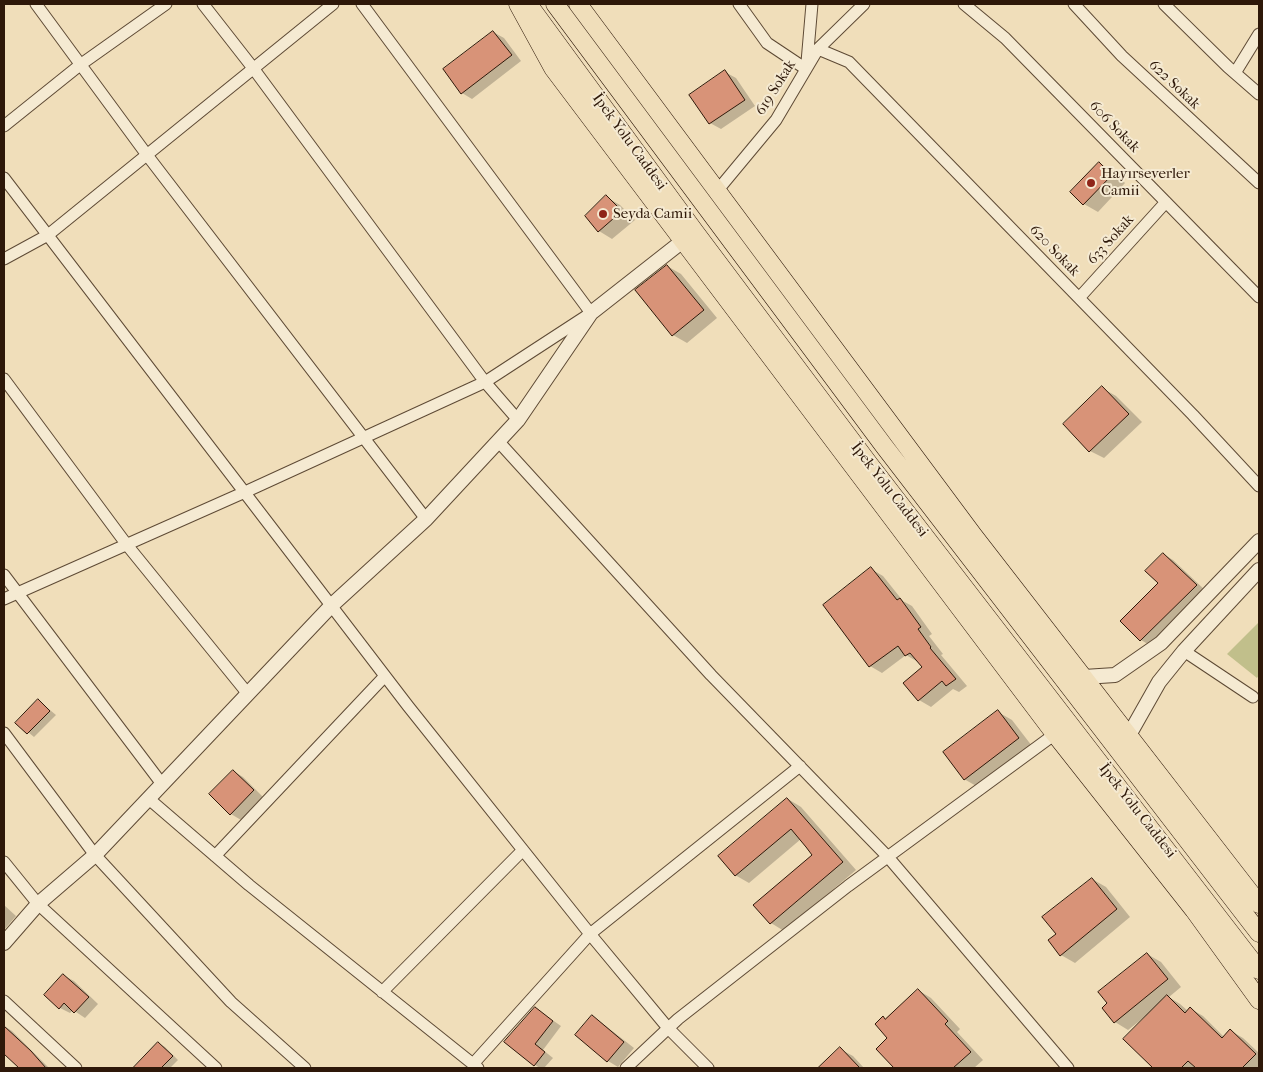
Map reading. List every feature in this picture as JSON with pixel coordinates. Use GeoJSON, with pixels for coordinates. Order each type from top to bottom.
{"type":"FeatureCollection","features":[{"type":"Feature","properties":{"kind":"highway"},"geometry":{"type":"LineString","coordinates":[[518,4],[553,68],[1055,734],[1194,910],[1259,1000]]}},
{"type":"Feature","properties":{"kind":"highway","name":"İpek Yolu Caddesi"},"geometry":{"type":"LineString","coordinates":[[528,4],[695,232],[869,464],[1259,970]]}},
{"type":"Feature","properties":{"kind":"highway","name":"İpek Yolu Caddesi"},"geometry":{"type":"LineString","coordinates":[[555,4],[878,438],[1259,933]]}},
{"type":"Feature","properties":{"kind":"highway"},"geometry":{"type":"LineString","coordinates":[[578,4],[973,535],[1259,904]]}},
{"type":"Feature","properties":{"kind":"street"},"geometry":{"type":"LineString","coordinates":[[36,4],[147,155],[426,519]]}},
{"type":"Feature","properties":{"kind":"street"},"geometry":{"type":"LineString","coordinates":[[4,126],[80,65],[166,4]]}},
{"type":"Feature","properties":{"kind":"street"},"geometry":{"type":"LineString","coordinates":[[203,4],[254,68],[485,382],[518,420]]}},
{"type":"Feature","properties":{"kind":"street"},"geometry":{"type":"LineString","coordinates":[[4,259],[48,235],[333,4]]}},
{"type":"Feature","properties":{"kind":"street"},"geometry":{"type":"LineString","coordinates":[[362,4],[591,313]]}},
{"type":"Feature","properties":{"kind":"street"},"geometry":{"type":"LineString","coordinates":[[739,4],[767,43],[806,69],[812,4]]}},
{"type":"Feature","properties":{"kind":"street","name":"619 Sokak"},"geometry":{"type":"LineString","coordinates":[[717,191],[776,120],[818,49],[864,4]]}},
{"type":"Feature","properties":{"kind":"street","name":"606 Sokak"},"geometry":{"type":"LineString","coordinates":[[964,4],[1005,38],[1259,298]]}},
{"type":"Feature","properties":{"kind":"street","name":"622 Sokak"},"geometry":{"type":"LineString","coordinates":[[1074,4],[1122,56],[1259,183]]}},
{"type":"Feature","properties":{"kind":"street"},"geometry":{"type":"LineString","coordinates":[[1164,4],[1259,94]]}},
{"type":"Feature","properties":{"kind":"street"},"geometry":{"type":"LineString","coordinates":[[1235,73],[1259,34]]}},
{"type":"Feature","properties":{"kind":"street","name":"620 Sokak"},"geometry":{"type":"LineString","coordinates":[[818,49],[849,62],[1193,415],[1259,486]]}},
{"type":"Feature","properties":{"kind":"street"},"geometry":{"type":"LineString","coordinates":[[4,178],[385,676],[590,934],[668,1028],[708,1068]]}},
{"type":"Feature","properties":{"kind":"street","name":"633 Sokak"},"geometry":{"type":"LineString","coordinates":[[1079,298],[1166,202]]}},
{"type":"Feature","properties":{"kind":"street"},"geometry":{"type":"LineString","coordinates":[[4,599],[245,492],[485,382],[591,313],[684,240]]}},
{"type":"Feature","properties":{"kind":"street"},"geometry":{"type":"LineString","coordinates":[[4,943],[38,904],[95,855],[332,605],[426,519],[518,420],[591,313]]}},
{"type":"Feature","properties":{"kind":"street"},"geometry":{"type":"LineString","coordinates":[[4,379],[127,545],[248,694]]}},
{"type":"Feature","properties":{"kind":"street"},"geometry":{"type":"LineString","coordinates":[[498,441],[711,675],[888,857],[1068,1068]]}},
{"type":"Feature","properties":{"kind":"street"},"geometry":{"type":"LineString","coordinates":[[1084,677],[1115,675],[1161,644],[1259,541]]}},
{"type":"Feature","properties":{"kind":"street"},"geometry":{"type":"LineString","coordinates":[[1129,735],[1159,682],[1184,651],[1259,570]]}},
{"type":"Feature","properties":{"kind":"street"},"geometry":{"type":"LineString","coordinates":[[4,575],[162,784]]}},
{"type":"Feature","properties":{"kind":"street"},"geometry":{"type":"LineString","coordinates":[[1184,651],[1253,697]]}},
{"type":"Feature","properties":{"kind":"street"},"geometry":{"type":"LineString","coordinates":[[215,856],[385,676]]}},
{"type":"Feature","properties":{"kind":"street"},"geometry":{"type":"LineString","coordinates":[[4,733],[95,855],[231,1002],[305,1068]]}},
{"type":"Feature","properties":{"kind":"street"},"geometry":{"type":"LineString","coordinates":[[626,1068],[668,1028],[848,886],[1055,734]]}},
{"type":"Feature","properties":{"kind":"street"},"geometry":{"type":"LineString","coordinates":[[149,799],[249,885],[475,1066],[590,934],[800,766]]}},
{"type":"Feature","properties":{"kind":"street"},"geometry":{"type":"LineString","coordinates":[[382,992],[523,850]]}},
{"type":"Feature","properties":{"kind":"street"},"geometry":{"type":"LineString","coordinates":[[4,862],[38,904],[216,1068]]}},
{"type":"Feature","properties":{"kind":"street"},"geometry":{"type":"LineString","coordinates":[[4,1001],[76,1068]]}},
{"type":"Feature","properties":{"kind":"shaded area"},"geometry":{"type":"Polygon","coordinates":[[[1259,622],[1259,675],[1257,678],[1227,654],[1259,622]]]}},
{"type":"Feature","properties":{"kind":"building"},"geometry":{"type":"Polygon","coordinates":[[[493,31],[512,55],[461,94],[443,69],[493,31]]]}},
{"type":"Feature","properties":{"kind":"building"},"geometry":{"type":"Polygon","coordinates":[[[725,70],[745,100],[709,124],[689,95],[725,70]]]}},
{"type":"Feature","properties":{"kind":"building","name":"Hayırseverler Camii"},"geometry":{"type":"Polygon","coordinates":[[[1099,162],[1112,175],[1083,205],[1070,192],[1099,162]]]}},
{"type":"Feature","properties":{"kind":"building","name":"Seyda Camii"},"geometry":{"type":"Polygon","coordinates":[[[606,195],[622,211],[598,232],[585,216],[606,195]]]}},
{"type":"Feature","properties":{"kind":"building"},"geometry":{"type":"Polygon","coordinates":[[[667,265],[704,310],[672,336],[635,290],[667,265]]]}},
{"type":"Feature","properties":{"kind":"building"},"geometry":{"type":"Polygon","coordinates":[[[1102,386],[1129,414],[1089,452],[1063,424],[1102,386]]]}},
{"type":"Feature","properties":{"kind":"building"},"geometry":{"type":"Polygon","coordinates":[[[1163,553],[1197,585],[1140,641],[1120,621],[1158,583],[1145,571],[1163,553]]]}},
{"type":"Feature","properties":{"kind":"building"},"geometry":{"type":"Polygon","coordinates":[[[871,567],[897,600],[900,598],[921,627],[918,629],[930,648],[956,679],[946,686],[942,681],[918,701],[903,683],[922,667],[910,653],[905,656],[898,646],[869,667],[823,605],[871,567]]]}},
{"type":"Feature","properties":{"kind":"building"},"geometry":{"type":"Polygon","coordinates":[[[38,699],[50,711],[27,734],[15,723],[38,699]]]}},
{"type":"Feature","properties":{"kind":"building"},"geometry":{"type":"Polygon","coordinates":[[[998,710],[1019,738],[964,780],[943,752],[998,710]]]}},
{"type":"Feature","properties":{"kind":"building"},"geometry":{"type":"Polygon","coordinates":[[[233,770],[254,790],[230,815],[209,794],[233,770]]]}},
{"type":"Feature","properties":{"kind":"building"},"geometry":{"type":"Polygon","coordinates":[[[787,798],[843,862],[770,924],[753,905],[812,855],[806,847],[791,829],[735,876],[718,856],[787,798]]]}},
{"type":"Feature","properties":{"kind":"building"},"geometry":{"type":"Polygon","coordinates":[[[1092,878],[1117,909],[1060,956],[1048,940],[1056,934],[1042,917],[1092,878]]]}},
{"type":"Feature","properties":{"kind":"building"},"geometry":{"type":"Polygon","coordinates":[[[1147,953],[1168,979],[1114,1023],[1102,1008],[1107,1003],[1098,992],[1147,953]]]}},
{"type":"Feature","properties":{"kind":"building"},"geometry":{"type":"Polygon","coordinates":[[[63,974],[89,997],[74,1013],[64,1003],[59,1009],[44,995],[63,974]]]}},
{"type":"Feature","properties":{"kind":"building"},"geometry":{"type":"Polygon","coordinates":[[[918,989],[948,1021],[945,1024],[971,1052],[953,1068],[894,1068],[876,1049],[887,1038],[875,1024],[883,1016],[885,1019],[918,989]]]}},
{"type":"Feature","properties":{"kind":"building"},"geometry":{"type":"Polygon","coordinates":[[[1167,995],[1185,1013],[1190,1007],[1222,1038],[1230,1029],[1256,1054],[1242,1068],[1196,1068],[1188,1061],[1181,1068],[1153,1068],[1123,1039],[1167,995]]]}},
{"type":"Feature","properties":{"kind":"building"},"geometry":{"type":"Polygon","coordinates":[[[535,1007],[553,1021],[535,1044],[545,1052],[534,1066],[504,1042],[535,1007]]]}},
{"type":"Feature","properties":{"kind":"building"},"geometry":{"type":"Polygon","coordinates":[[[592,1015],[624,1042],[607,1062],[575,1035],[592,1015]]]}},
{"type":"Feature","properties":{"kind":"building"},"geometry":{"type":"Polygon","coordinates":[[[4,1026],[46,1068],[19,1068],[4,1054],[4,1026]]]}},
{"type":"Feature","properties":{"kind":"building"},"geometry":{"type":"Polygon","coordinates":[[[158,1042],[173,1056],[161,1068],[133,1068],[158,1042]]]}},
{"type":"Feature","properties":{"kind":"building"},"geometry":{"type":"Polygon","coordinates":[[[840,1047],[860,1068],[818,1068],[840,1047]]]}},
{"type":"Feature","properties":{"kind":"place","name":"Hayırseverler Camii"},"geometry":{"type":"Point","coordinates":[1091,183]}},
{"type":"Feature","properties":{"kind":"place","name":"Seyda Camii"},"geometry":{"type":"Point","coordinates":[603,214]}}]}
